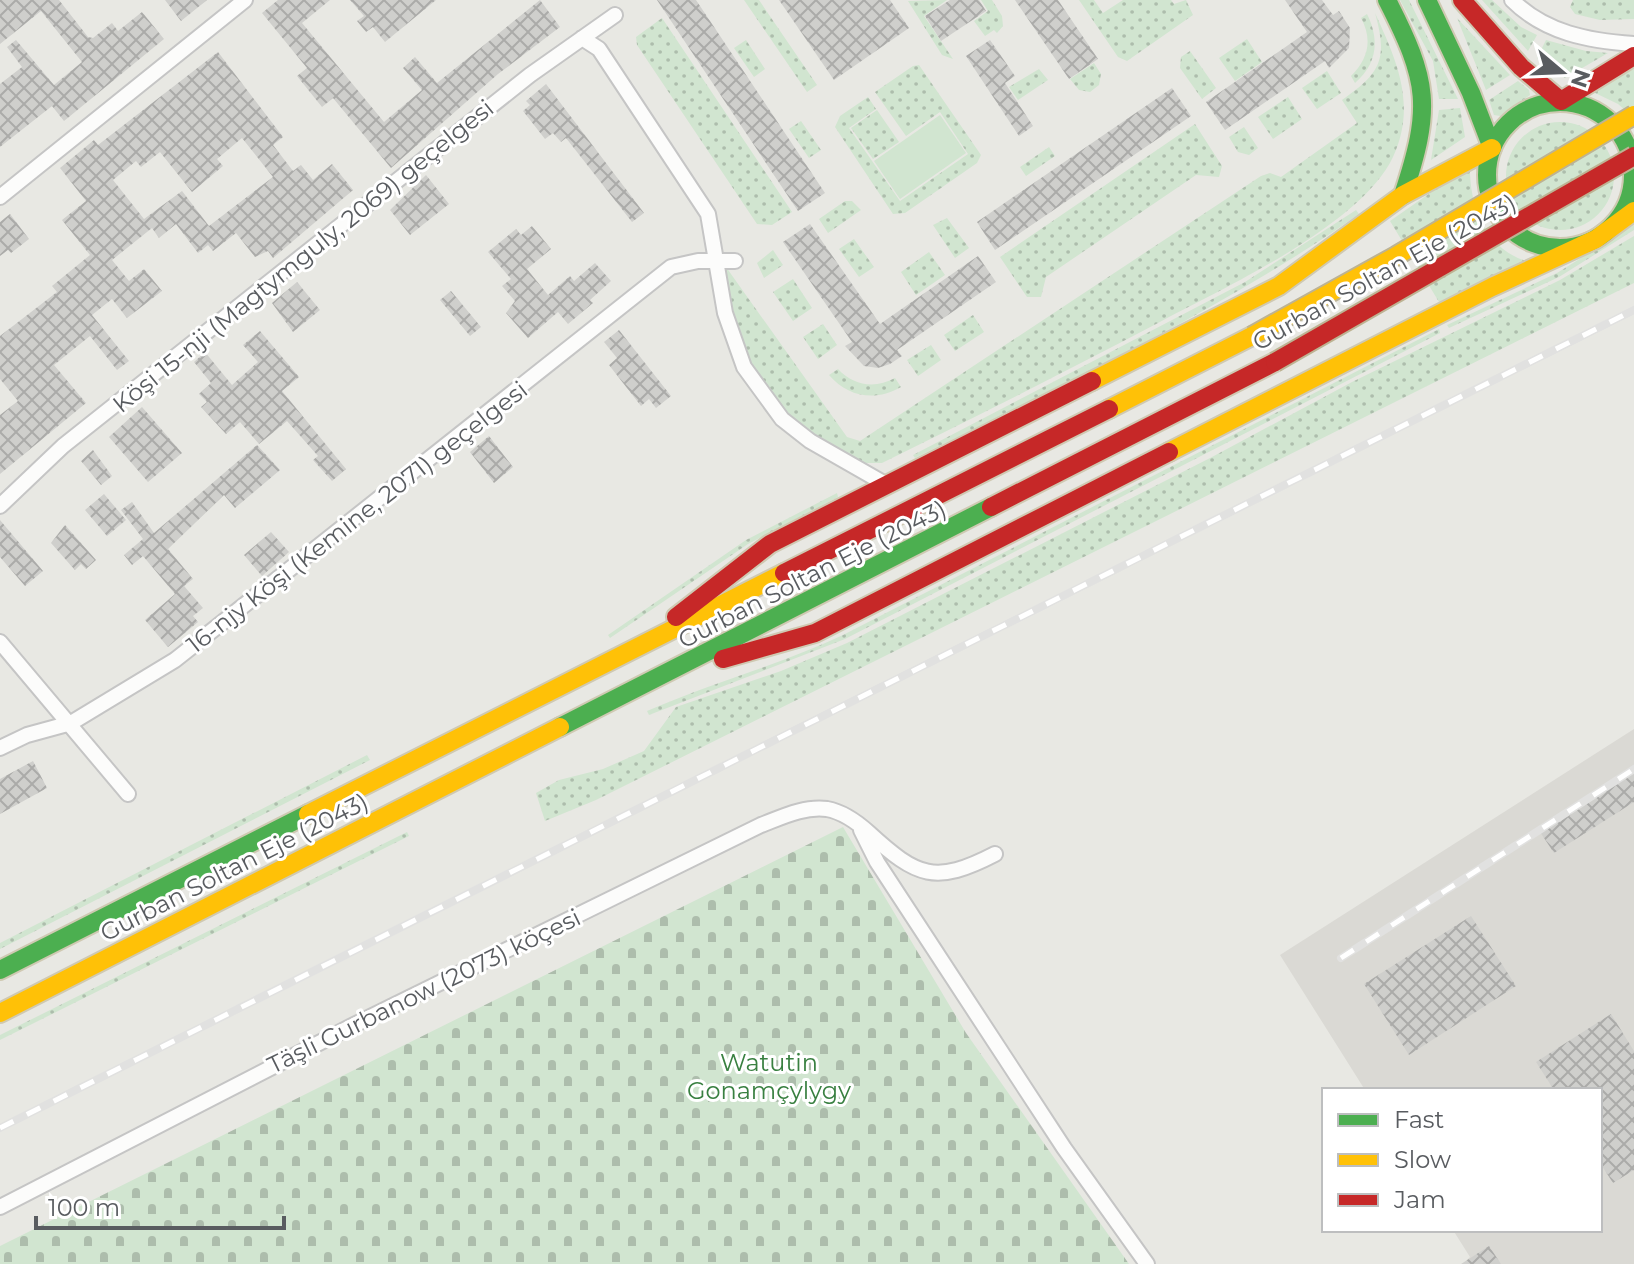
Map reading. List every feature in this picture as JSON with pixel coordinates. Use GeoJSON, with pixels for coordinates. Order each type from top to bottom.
{"type":"FeatureCollection","features":[{"type":"Feature","properties":{"kind":"main road"},"geometry":{"type":"LineString","coordinates":[[1387,0],[1424,75],[1426,104],[1418,151],[1403,195]]}},
{"type":"Feature","properties":{"kind":"main road"},"geometry":{"type":"LineString","coordinates":[[1427,0],[1471,93],[1492,148]]}},
{"type":"Feature","properties":{"kind":"main road"},"geometry":{"type":"LineString","coordinates":[[1462,0],[1521,67],[1561,101]]}},
{"type":"Feature","properties":{"kind":"main road"},"geometry":{"type":"LineString","coordinates":[[1561,101],[1634,56]]}},
{"type":"Feature","properties":{"kind":"main road"},"geometry":{"type":"LineString","coordinates":[[670,674],[815,633],[1479,293],[1596,239],[1611,228],[1627,204],[1633,176],[1631,157],[1613,123],[1597,111],[1561,101],[1543,103],[1512,119],[1492,148],[1486,170],[1488,192],[1497,213],[1511,231],[1530,243],[1552,249],[1575,248],[1596,239],[1634,211]]}},
{"type":"Feature","properties":{"kind":"main road","name":"Gurban Soltan Eje (2043)"},"geometry":{"type":"LineString","coordinates":[[0,970],[1252,336],[1396,256],[1634,115]]}},
{"type":"Feature","properties":{"kind":"main road"},"geometry":{"type":"LineString","coordinates":[[646,643],[705,591],[770,544],[1279,286],[1403,195],[1492,148]]}},
{"type":"Feature","properties":{"kind":"main road","name":"Gurban Soltan Eje (2043)"},"geometry":{"type":"LineString","coordinates":[[0,1013],[670,674],[1275,362],[1634,156]]}},
{"type":"Feature","properties":{"kind":"street"},"geometry":{"type":"LineString","coordinates":[[0,197],[245,0]]}},
{"type":"Feature","properties":{"kind":"street"},"geometry":{"type":"LineString","coordinates":[[1512,0],[1546,25],[1566,33],[1634,44]]}},
{"type":"Feature","properties":{"kind":"street","name":"Köşi 15-nji (Magtymguly, 2069) geçelgesi"},"geometry":{"type":"LineString","coordinates":[[0,506],[63,446],[530,75],[615,15]]}},
{"type":"Feature","properties":{"kind":"street"},"geometry":{"type":"LineString","coordinates":[[582,38],[599,49],[708,214],[725,313],[744,367],[782,419],[810,441],[887,485]]}},
{"type":"Feature","properties":{"kind":"street"},"geometry":{"type":"LineString","coordinates":[[716,261],[735,261]]}},
{"type":"Feature","properties":{"kind":"street","name":"16-njy Köşi (Kemine, 2071) geçelgesi"},"geometry":{"type":"LineString","coordinates":[[0,748],[27,735],[71,723],[175,660],[671,267],[716,261]]}},
{"type":"Feature","properties":{"kind":"street"},"geometry":{"type":"LineString","coordinates":[[0,642],[128,794]]}},
{"type":"Feature","properties":{"kind":"street","name":"Täşli Gurbanow (2073) köçesi"},"geometry":{"type":"LineString","coordinates":[[0,1207],[352,1026],[761,825],[817,809],[831,810],[856,821]]}},
{"type":"Feature","properties":{"kind":"street"},"geometry":{"type":"LineString","coordinates":[[856,821],[903,863],[923,873],[964,870],[995,854]]}},
{"type":"Feature","properties":{"kind":"street"},"geometry":{"type":"LineString","coordinates":[[856,821],[894,888],[1064,1148],[1147,1264]]}},
{"type":"Feature","properties":{"kind":"shaded area"},"geometry":{"type":"Polygon","coordinates":[[[1634,729],[1634,1264],[1468,1264],[1466,1261],[1470,1257],[1454,1232],[1602,1232],[1602,1088],[1364,1088],[1280,955],[1634,729]]]}},
{"type":"Feature","properties":{"kind":"green space"},"geometry":{"type":"Polygon","coordinates":[[[744,0],[759,0],[817,85],[807,92],[744,0]]]}},
{"type":"Feature","properties":{"kind":"green space"},"geometry":{"type":"Polygon","coordinates":[[[947,0],[924,16],[953,59],[942,55],[908,1],[947,0]]]}},
{"type":"Feature","properties":{"kind":"green space"},"geometry":{"type":"Polygon","coordinates":[[[981,0],[992,0],[1002,16],[1003,26],[997,33],[994,30],[985,36],[974,21],[988,11],[981,0]]]}},
{"type":"Feature","properties":{"kind":"green space"},"geometry":{"type":"Polygon","coordinates":[[[1079,0],[1094,0],[1103,13],[1123,0],[1171,0],[1174,4],[1186,0],[1193,15],[1127,61],[1118,57],[1079,0]]]}},
{"type":"Feature","properties":{"kind":"green space"},"geometry":{"type":"Polygon","coordinates":[[[1400,0],[1409,0],[1458,99],[1439,99],[1433,61],[1400,0]]]}},
{"type":"Feature","properties":{"kind":"green space"},"geometry":{"type":"Polygon","coordinates":[[[1482,0],[1492,0],[1521,27],[1537,35],[1528,51],[1482,0]]]}},
{"type":"Feature","properties":{"kind":"green space"},"geometry":{"type":"Polygon","coordinates":[[[1573,0],[1634,0],[1634,19],[1600,20],[1575,14],[1570,7],[1573,0]]]}},
{"type":"Feature","properties":{"kind":"green space"},"geometry":{"type":"Polygon","coordinates":[[[1375,13],[1397,66],[1401,84],[1404,101],[1400,138],[1393,157],[1376,182],[1352,207],[1288,252],[1124,341],[882,463],[856,463],[838,458],[767,397],[742,350],[729,310],[723,277],[726,267],[847,437],[860,441],[1261,176],[1270,173],[1281,177],[1357,123],[1342,100],[1373,73],[1378,64],[1381,42],[1375,13]]]}},
{"type":"Feature","properties":{"kind":"green space"},"geometry":{"type":"Polygon","coordinates":[[[1367,14],[1374,33],[1374,51],[1368,68],[1355,83],[1351,76],[1367,49],[1367,34],[1361,18],[1367,14]]]}},
{"type":"Feature","properties":{"kind":"green space"},"geometry":{"type":"Polygon","coordinates":[[[662,18],[792,212],[772,225],[757,224],[637,45],[636,37],[662,18]]]}},
{"type":"Feature","properties":{"kind":"green space"},"geometry":{"type":"Polygon","coordinates":[[[1457,18],[1510,75],[1486,90],[1457,18]]]}},
{"type":"Feature","properties":{"kind":"green space"},"geometry":{"type":"Polygon","coordinates":[[[1247,39],[1262,62],[1235,81],[1219,58],[1247,39]]]}},
{"type":"Feature","properties":{"kind":"green space"},"geometry":{"type":"Polygon","coordinates":[[[746,40],[765,69],[754,77],[734,48],[746,40]]]}},
{"type":"Feature","properties":{"kind":"green space"},"geometry":{"type":"Polygon","coordinates":[[[1546,40],[1586,51],[1608,53],[1565,78],[1537,58],[1546,40]]]}},
{"type":"Feature","properties":{"kind":"green space"},"geometry":{"type":"Polygon","coordinates":[[[1190,51],[1216,88],[1202,99],[1180,68],[1181,57],[1190,51]]]}},
{"type":"Feature","properties":{"kind":"green space"},"geometry":{"type":"Polygon","coordinates":[[[1094,63],[1101,74],[1099,85],[1090,92],[1079,90],[1070,79],[1094,63]]]}},
{"type":"Feature","properties":{"kind":"green space"},"geometry":{"type":"Polygon","coordinates":[[[919,65],[981,155],[977,163],[905,213],[893,214],[835,127],[840,116],[868,97],[876,109],[849,128],[900,201],[968,154],[940,112],[906,136],[875,92],[919,65]]]}},
{"type":"Feature","properties":{"kind":"green space"},"geometry":{"type":"Polygon","coordinates":[[[1039,69],[1048,80],[1018,100],[1009,87],[1039,69]]]}},
{"type":"Feature","properties":{"kind":"green space"},"geometry":{"type":"Polygon","coordinates":[[[1634,69],[1634,118],[1618,104],[1591,91],[1634,69]]]}},
{"type":"Feature","properties":{"kind":"green space"},"geometry":{"type":"Polygon","coordinates":[[[1327,71],[1341,93],[1317,109],[1302,88],[1327,71]]]}},
{"type":"Feature","properties":{"kind":"green space"},"geometry":{"type":"Polygon","coordinates":[[[1518,81],[1529,90],[1530,95],[1500,116],[1494,115],[1489,100],[1518,81]]]}},
{"type":"Feature","properties":{"kind":"green space"},"geometry":{"type":"Polygon","coordinates":[[[1288,97],[1302,119],[1273,139],[1258,117],[1288,97]]]}},
{"type":"Feature","properties":{"kind":"green space"},"geometry":{"type":"Polygon","coordinates":[[[1460,108],[1465,137],[1431,160],[1439,110],[1460,108]]]}},
{"type":"Feature","properties":{"kind":"green space"},"geometry":{"type":"Polygon","coordinates":[[[877,110],[899,142],[873,159],[851,128],[877,110]]]}},
{"type":"Feature","properties":{"kind":"green space"},"geometry":{"type":"Polygon","coordinates":[[[940,115],[966,153],[900,199],[874,161],[940,115]]]}},
{"type":"Feature","properties":{"kind":"green space"},"geometry":{"type":"Polygon","coordinates":[[[801,121],[821,150],[809,158],[789,129],[801,121]]]}},
{"type":"Feature","properties":{"kind":"green space"},"geometry":{"type":"Polygon","coordinates":[[[1560,122],[1581,126],[1598,138],[1610,155],[1614,176],[1610,197],[1598,214],[1581,226],[1560,230],[1539,226],[1522,214],[1510,197],[1506,176],[1510,155],[1522,138],[1539,126],[1560,122]]]}},
{"type":"Feature","properties":{"kind":"green space"},"geometry":{"type":"Polygon","coordinates":[[[1195,124],[1222,166],[1219,177],[1196,175],[1046,277],[1041,297],[1027,297],[1000,257],[1195,124]]]}},
{"type":"Feature","properties":{"kind":"green space"},"geometry":{"type":"Polygon","coordinates":[[[1244,127],[1258,148],[1249,155],[1238,152],[1229,137],[1244,127]]]}},
{"type":"Feature","properties":{"kind":"green space"},"geometry":{"type":"Polygon","coordinates":[[[1049,147],[1055,156],[1026,176],[1020,167],[1049,147]]]}},
{"type":"Feature","properties":{"kind":"green space"},"geometry":{"type":"Polygon","coordinates":[[[1470,165],[1476,210],[1482,224],[1500,246],[1526,261],[1439,302],[1390,221],[1470,165]]]}},
{"type":"Feature","properties":{"kind":"green space"},"geometry":{"type":"Polygon","coordinates":[[[845,201],[852,201],[861,210],[828,233],[819,219],[845,201]]]}},
{"type":"Feature","properties":{"kind":"green space"},"geometry":{"type":"Polygon","coordinates":[[[1356,210],[1359,214],[1306,249],[1197,314],[915,458],[913,455],[1245,282],[1356,210]]]}},
{"type":"Feature","properties":{"kind":"green space"},"geometry":{"type":"Polygon","coordinates":[[[947,218],[969,248],[955,258],[933,225],[947,218]]]}},
{"type":"Feature","properties":{"kind":"green space"},"geometry":{"type":"Polygon","coordinates":[[[1634,225],[1634,230],[1559,277],[1449,328],[1447,325],[1557,273],[1634,225]]]}},
{"type":"Feature","properties":{"kind":"green space"},"geometry":{"type":"Polygon","coordinates":[[[1634,236],[1634,283],[596,800],[545,821],[536,793],[559,780],[603,769],[644,751],[676,707],[781,671],[847,643],[1352,382],[1560,280],[1634,236]]]}},
{"type":"Feature","properties":{"kind":"green space"},"geometry":{"type":"Polygon","coordinates":[[[854,239],[874,267],[859,277],[839,249],[854,239]]]}},
{"type":"Feature","properties":{"kind":"green space"},"geometry":{"type":"Polygon","coordinates":[[[773,250],[783,265],[764,278],[757,263],[773,250]]]}},
{"type":"Feature","properties":{"kind":"green space"},"geometry":{"type":"Polygon","coordinates":[[[929,252],[945,275],[916,295],[901,272],[929,252]]]}},
{"type":"Feature","properties":{"kind":"green space"},"geometry":{"type":"Polygon","coordinates":[[[793,279],[812,308],[793,321],[773,292],[793,279]]]}},
{"type":"Feature","properties":{"kind":"green space"},"geometry":{"type":"Polygon","coordinates":[[[973,315],[984,332],[955,351],[944,335],[973,315]]]}},
{"type":"Feature","properties":{"kind":"green space"},"geometry":{"type":"Polygon","coordinates":[[[823,324],[837,345],[818,359],[803,337],[823,324]]]}},
{"type":"Feature","properties":{"kind":"green space"},"geometry":{"type":"Polygon","coordinates":[[[1439,329],[1440,333],[845,639],[649,715],[647,711],[843,635],[1439,329]]]}},
{"type":"Feature","properties":{"kind":"green space"},"geometry":{"type":"Polygon","coordinates":[[[931,345],[941,360],[918,376],[907,360],[931,345]]]}},
{"type":"Feature","properties":{"kind":"green space"},"geometry":{"type":"Polygon","coordinates":[[[838,369],[851,379],[865,384],[880,384],[895,378],[901,387],[881,395],[862,395],[845,388],[829,375],[838,369]]]}},
{"type":"Feature","properties":{"kind":"green space"},"geometry":{"type":"Polygon","coordinates":[[[837,493],[838,497],[748,544],[610,638],[608,635],[746,540],[837,493]]]}},
{"type":"Feature","properties":{"kind":"green space"},"geometry":{"type":"Polygon","coordinates":[[[367,755],[370,760],[0,949],[0,943],[367,755]]]}},
{"type":"Feature","properties":{"kind":"green space","name":"Watutin Gonamçylygy"},"geometry":{"type":"Polygon","coordinates":[[[843,827],[966,1033],[1129,1264],[0,1264],[0,1246],[843,827]]]}},
{"type":"Feature","properties":{"kind":"green space"},"geometry":{"type":"Polygon","coordinates":[[[407,832],[409,836],[0,1040],[0,1035],[407,832]]]}},
{"type":"Feature","properties":{"kind":"building"},"geometry":{"type":"Polygon","coordinates":[[[0,0],[59,0],[88,37],[93,38],[112,23],[118,31],[142,12],[164,39],[64,121],[52,106],[0,147],[0,84],[22,67],[7,47],[16,40],[54,85],[82,62],[41,11],[0,44],[0,0]]]}},
{"type":"Feature","properties":{"kind":"building"},"geometry":{"type":"Polygon","coordinates":[[[165,0],[207,0],[181,21],[165,0]]]}},
{"type":"Feature","properties":{"kind":"building"},"geometry":{"type":"Polygon","coordinates":[[[278,0],[330,0],[302,23],[384,122],[422,90],[403,68],[415,57],[437,83],[540,0],[560,27],[498,74],[391,168],[333,98],[322,107],[297,76],[307,68],[262,13],[278,0]]]}},
{"type":"Feature","properties":{"kind":"building"},"geometry":{"type":"Polygon","coordinates":[[[350,0],[436,0],[385,42],[373,27],[366,32],[357,21],[364,16],[350,0]]]}},
{"type":"Feature","properties":{"kind":"building"},"geometry":{"type":"Polygon","coordinates":[[[657,0],[696,0],[825,193],[798,211],[657,0]]]}},
{"type":"Feature","properties":{"kind":"building"},"geometry":{"type":"Polygon","coordinates":[[[779,0],[890,0],[909,28],[834,80],[779,0]]]}},
{"type":"Feature","properties":{"kind":"building"},"geometry":{"type":"Polygon","coordinates":[[[950,0],[979,0],[986,11],[941,41],[925,16],[950,0]]]}},
{"type":"Feature","properties":{"kind":"building"},"geometry":{"type":"Polygon","coordinates":[[[1015,0],[1058,0],[1098,59],[1069,79],[1015,0]]]}},
{"type":"Feature","properties":{"kind":"building"},"geometry":{"type":"Polygon","coordinates":[[[1285,0],[1322,0],[1333,15],[1339,11],[1350,28],[1349,48],[1329,68],[1325,61],[1225,130],[1206,102],[1307,32],[1285,0]]]}},
{"type":"Feature","properties":{"kind":"building"},"geometry":{"type":"Polygon","coordinates":[[[990,40],[1015,76],[1005,83],[1033,126],[1019,136],[966,56],[990,40]]]}},
{"type":"Feature","properties":{"kind":"building"},"geometry":{"type":"Polygon","coordinates":[[[218,52],[283,137],[273,145],[293,171],[301,165],[313,180],[332,164],[353,190],[273,258],[268,251],[255,257],[236,233],[213,251],[208,245],[198,253],[176,224],[159,238],[152,228],[112,260],[129,281],[144,269],[162,291],[127,318],[112,299],[92,315],[129,361],[117,370],[90,336],[54,365],[86,403],[0,474],[0,415],[18,401],[0,379],[0,336],[57,292],[52,286],[90,255],[62,220],[86,201],[60,168],[94,140],[98,145],[218,52]],[[242,138],[217,159],[223,166],[192,192],[160,152],[141,167],[136,161],[113,180],[144,219],[182,191],[209,226],[273,177],[242,138]]]}},
{"type":"Feature","properties":{"kind":"building"},"geometry":{"type":"Polygon","coordinates":[[[546,84],[644,213],[632,222],[566,138],[561,142],[553,133],[545,139],[523,111],[530,105],[526,101],[546,84]]]}},
{"type":"Feature","properties":{"kind":"building"},"geometry":{"type":"Polygon","coordinates":[[[1172,88],[1191,116],[995,250],[977,222],[1172,88]]]}},
{"type":"Feature","properties":{"kind":"building"},"geometry":{"type":"Polygon","coordinates":[[[426,175],[449,204],[410,235],[390,210],[426,175]]]}},
{"type":"Feature","properties":{"kind":"building"},"geometry":{"type":"Polygon","coordinates":[[[10,214],[29,239],[11,253],[8,250],[0,256],[0,222],[10,214]]]}},
{"type":"Feature","properties":{"kind":"building"},"geometry":{"type":"Polygon","coordinates":[[[810,224],[880,324],[978,256],[996,282],[897,350],[902,356],[890,364],[878,368],[864,366],[845,346],[852,342],[783,242],[810,224]]]}},
{"type":"Feature","properties":{"kind":"building"},"geometry":{"type":"Polygon","coordinates":[[[532,226],[551,249],[527,269],[548,295],[570,276],[574,281],[595,263],[611,281],[590,300],[593,303],[568,324],[558,312],[528,338],[506,313],[515,301],[502,286],[511,279],[488,252],[516,229],[521,235],[532,226]]]}},
{"type":"Feature","properties":{"kind":"building"},"geometry":{"type":"Polygon","coordinates":[[[297,282],[320,310],[293,332],[272,303],[297,282]]]}},
{"type":"Feature","properties":{"kind":"building"},"geometry":{"type":"Polygon","coordinates":[[[451,291],[481,327],[470,336],[440,300],[451,291]]]}},
{"type":"Feature","properties":{"kind":"building"},"geometry":{"type":"Polygon","coordinates":[[[619,330],[671,396],[656,408],[649,399],[641,406],[609,365],[617,358],[604,342],[619,330]]]}},
{"type":"Feature","properties":{"kind":"building"},"geometry":{"type":"Polygon","coordinates":[[[260,331],[299,377],[282,391],[346,469],[332,481],[313,460],[318,456],[287,421],[259,444],[240,422],[226,434],[201,407],[207,402],[199,394],[211,383],[194,362],[205,352],[232,385],[258,362],[243,345],[260,331]]]}},
{"type":"Feature","properties":{"kind":"building"},"geometry":{"type":"Polygon","coordinates":[[[142,407],[182,453],[148,482],[109,437],[142,407]]]}},
{"type":"Feature","properties":{"kind":"building"},"geometry":{"type":"Polygon","coordinates":[[[489,436],[513,467],[494,483],[470,452],[489,436]]]}},
{"type":"Feature","properties":{"kind":"building"},"geometry":{"type":"Polygon","coordinates":[[[257,445],[280,470],[235,508],[224,495],[168,549],[193,579],[184,586],[203,608],[193,616],[198,622],[168,647],[145,620],[175,594],[143,556],[132,565],[124,555],[143,539],[121,510],[132,502],[154,533],[257,445]]]}},
{"type":"Feature","properties":{"kind":"building"},"geometry":{"type":"Polygon","coordinates":[[[93,450],[112,476],[101,485],[81,461],[93,450]]]}},
{"type":"Feature","properties":{"kind":"building"},"geometry":{"type":"Polygon","coordinates":[[[104,494],[126,520],[107,536],[85,510],[104,494]]]}},
{"type":"Feature","properties":{"kind":"building"},"geometry":{"type":"Polygon","coordinates":[[[0,520],[43,571],[25,586],[0,557],[0,520]]]}},
{"type":"Feature","properties":{"kind":"building"},"geometry":{"type":"Polygon","coordinates":[[[65,525],[96,560],[86,569],[81,564],[75,570],[51,543],[65,525]]]}},
{"type":"Feature","properties":{"kind":"building"},"geometry":{"type":"Polygon","coordinates":[[[271,532],[289,552],[262,576],[244,555],[271,532]]]}},
{"type":"Feature","properties":{"kind":"building"},"geometry":{"type":"Polygon","coordinates":[[[33,761],[47,788],[0,814],[0,779],[33,761]]]}},
{"type":"Feature","properties":{"kind":"building"},"geometry":{"type":"Polygon","coordinates":[[[1634,767],[1634,802],[1554,853],[1538,829],[1634,767]]]}},
{"type":"Feature","properties":{"kind":"building"},"geometry":{"type":"Polygon","coordinates":[[[1471,916],[1516,986],[1409,1055],[1364,984],[1471,916]]]}},
{"type":"Feature","properties":{"kind":"building"},"geometry":{"type":"Polygon","coordinates":[[[1611,1014],[1634,1051],[1634,1170],[1613,1183],[1602,1166],[1602,1088],[1553,1088],[1536,1062],[1611,1014]]]}},
{"type":"Feature","properties":{"kind":"building"},"geometry":{"type":"Polygon","coordinates":[[[1489,1246],[1501,1264],[1461,1264],[1489,1246]]]}},
{"type":"Feature","properties":{"kind":"railway"},"geometry":{"type":"LineString","coordinates":[[0,1128],[1634,310]]}},
{"type":"Feature","properties":{"kind":"railway"},"geometry":{"type":"LineString","coordinates":[[1341,958],[1634,769]]}},
{"type":"Feature","properties":{"kind":"traffic: fast"},"geometry":{"type":"LineString","coordinates":[[1387,0],[1411,53],[1422,95],[1419,139],[1403,195]]}},
{"type":"Feature","properties":{"kind":"traffic: fast"},"geometry":{"type":"LineString","coordinates":[[1427,0],[1471,93],[1492,148]]}},
{"type":"Feature","properties":{"kind":"traffic: fast"},"geometry":{"type":"LineString","coordinates":[[1560,102],[1588,107],[1612,123],[1628,147],[1633,175],[1628,203],[1612,227],[1588,243],[1560,248],[1532,243],[1508,227],[1492,203],[1487,175],[1492,147],[1508,123],[1532,107],[1560,102]]}},
{"type":"Feature","properties":{"kind":"traffic: fast"},"geometry":{"type":"LineString","coordinates":[[560,727],[991,507]]}},
{"type":"Feature","properties":{"kind":"traffic: fast"},"geometry":{"type":"LineString","coordinates":[[0,970],[308,814]]}},
{"type":"Feature","properties":{"kind":"traffic: slow"},"geometry":{"type":"LineString","coordinates":[[1252,336],[1396,256],[1634,115]]}},
{"type":"Feature","properties":{"kind":"traffic: slow"},"geometry":{"type":"LineString","coordinates":[[1092,381],[1279,286],[1403,195],[1492,148]]}},
{"type":"Feature","properties":{"kind":"traffic: slow"},"geometry":{"type":"LineString","coordinates":[[1169,452],[1492,287],[1596,239],[1634,211]]}},
{"type":"Feature","properties":{"kind":"traffic: slow"},"geometry":{"type":"LineString","coordinates":[[1109,409],[1252,336]]}},
{"type":"Feature","properties":{"kind":"traffic: slow"},"geometry":{"type":"LineString","coordinates":[[308,814],[784,573]]}},
{"type":"Feature","properties":{"kind":"traffic: slow"},"geometry":{"type":"LineString","coordinates":[[0,1013],[560,727]]}},
{"type":"Feature","properties":{"kind":"traffic: jam"},"geometry":{"type":"LineString","coordinates":[[1462,0],[1521,67],[1561,101]]}},
{"type":"Feature","properties":{"kind":"traffic: jam"},"geometry":{"type":"LineString","coordinates":[[1561,101],[1634,56]]}},
{"type":"Feature","properties":{"kind":"traffic: jam"},"geometry":{"type":"LineString","coordinates":[[1275,362],[1634,156]]}},
{"type":"Feature","properties":{"kind":"traffic: jam"},"geometry":{"type":"LineString","coordinates":[[991,507],[1275,362]]}},
{"type":"Feature","properties":{"kind":"traffic: jam"},"geometry":{"type":"LineString","coordinates":[[676,617],[770,544],[1092,381]]}},
{"type":"Feature","properties":{"kind":"traffic: jam"},"geometry":{"type":"LineString","coordinates":[[784,573],[1109,409]]}},
{"type":"Feature","properties":{"kind":"traffic: jam"},"geometry":{"type":"LineString","coordinates":[[723,659],[815,633],[1169,452]]}}]}
